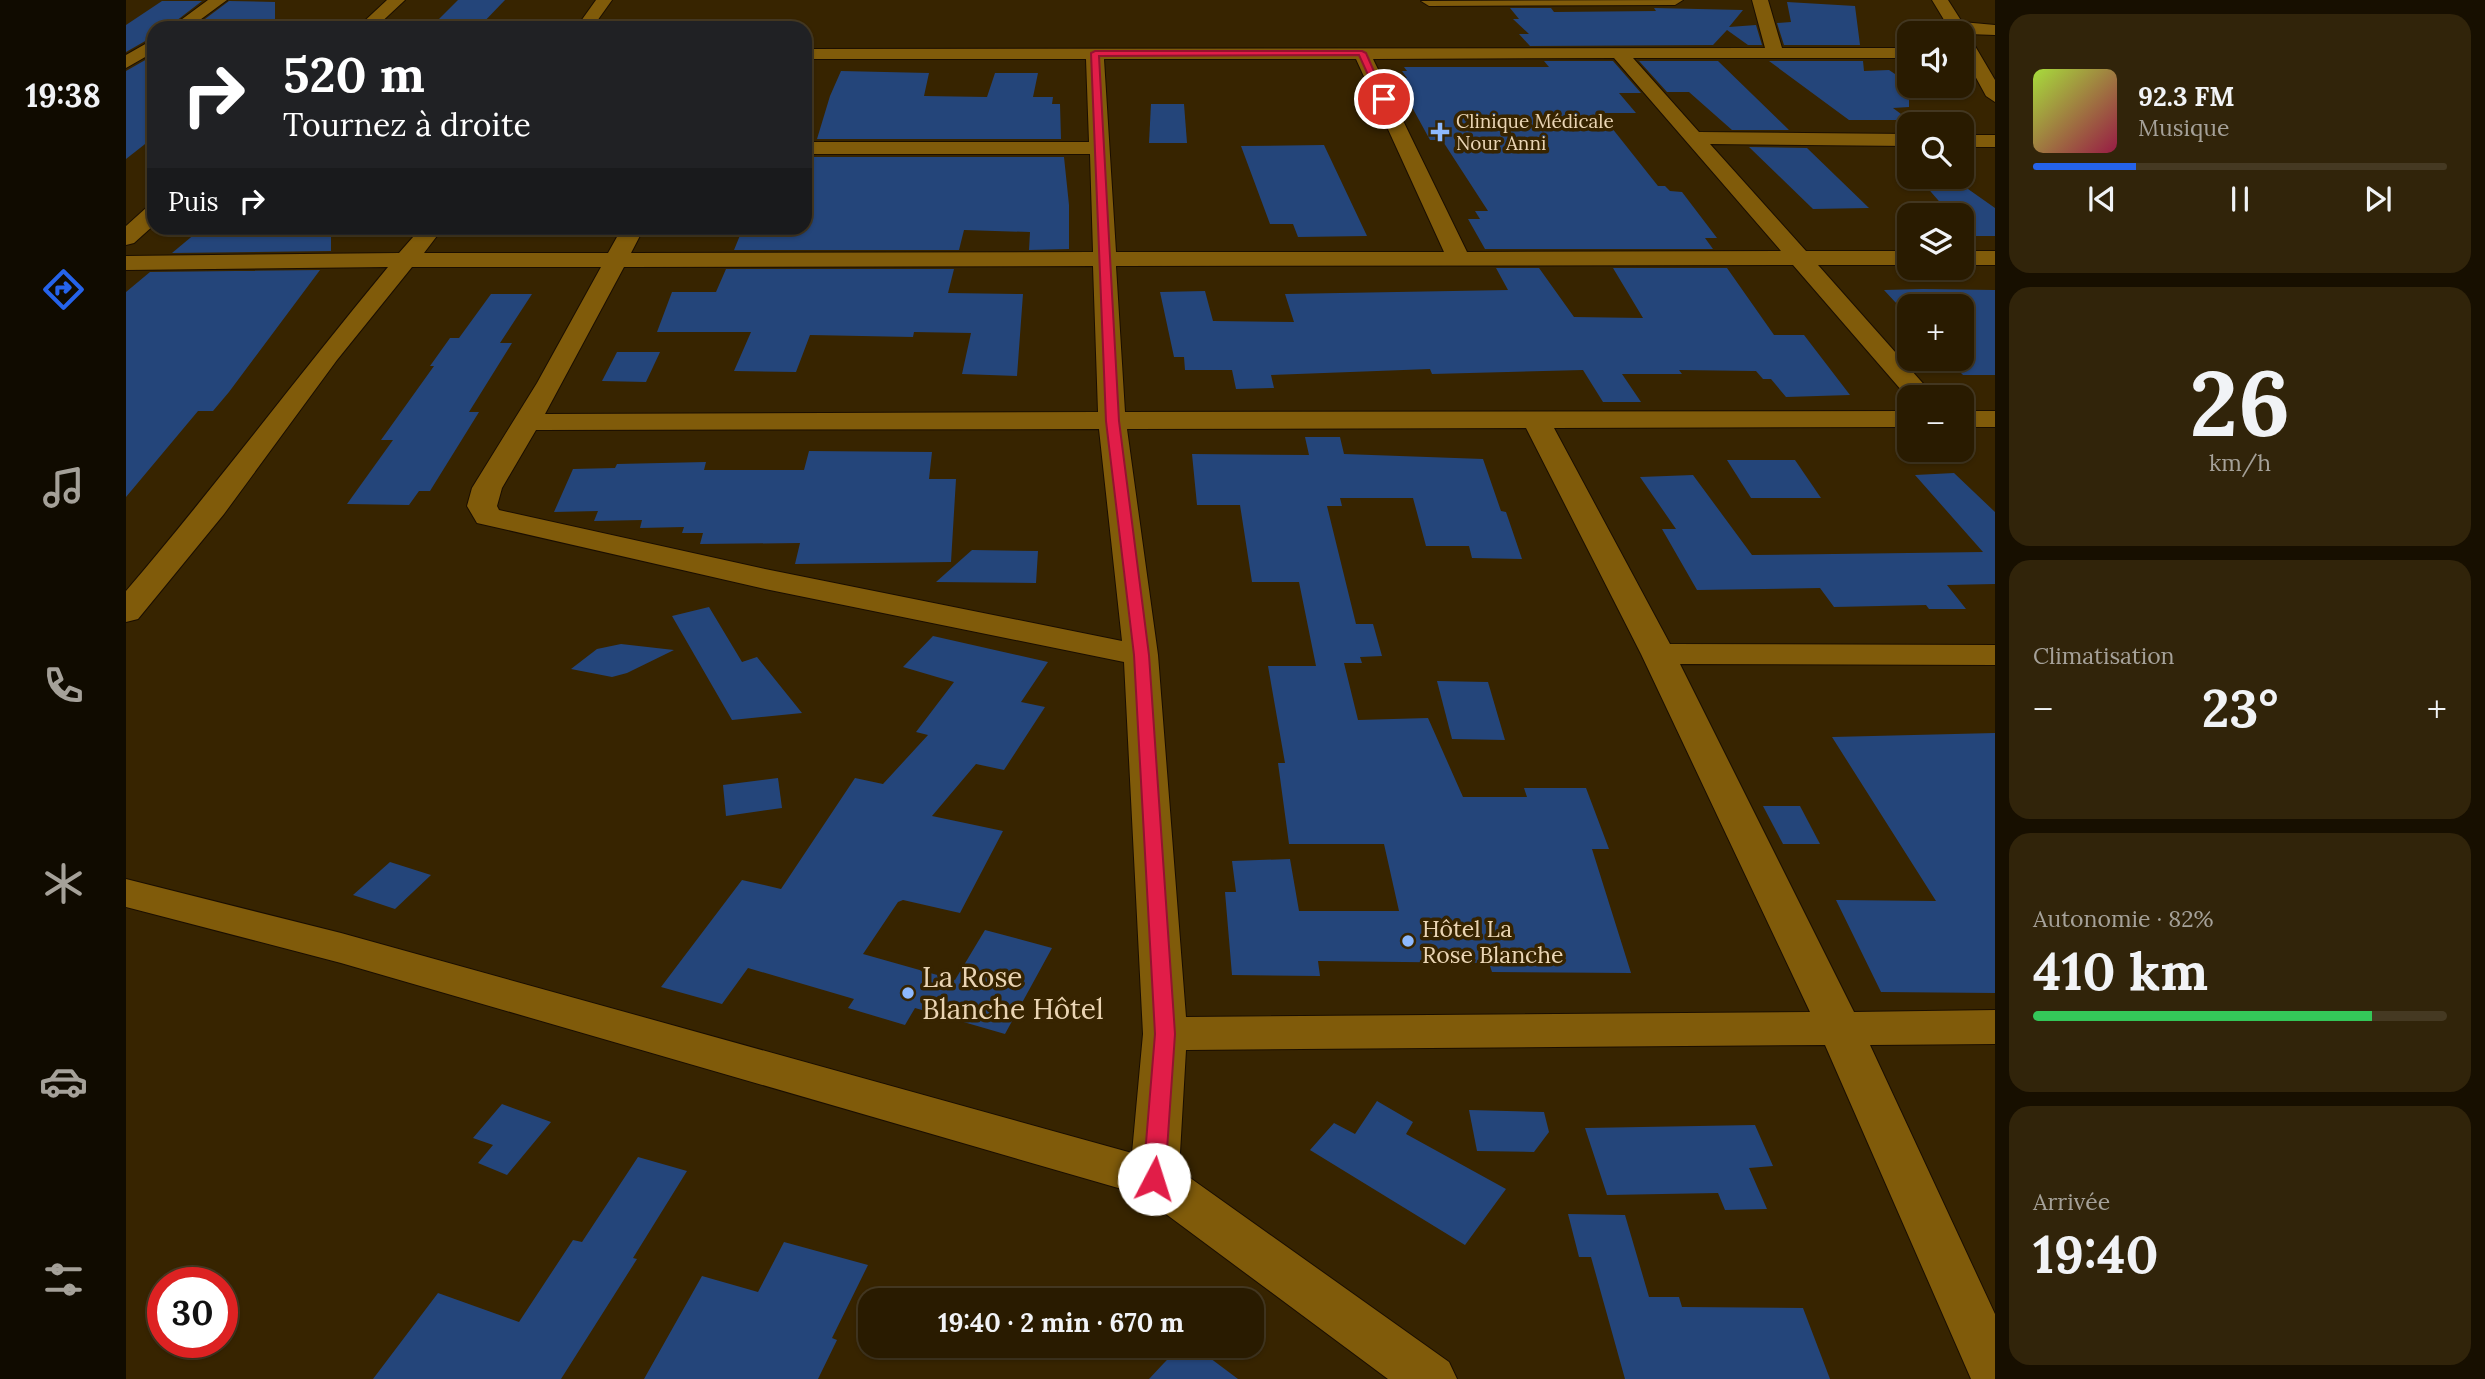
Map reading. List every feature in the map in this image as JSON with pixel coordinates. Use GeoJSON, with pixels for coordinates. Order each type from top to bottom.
{"type":"FeatureCollection","features":[{"type":"Feature","properties":{"kind":"street"},"geometry":{"type":"LineString","coordinates":[[188,21],[219,0]]}},
{"type":"Feature","properties":{"kind":"street"},"geometry":{"type":"LineString","coordinates":[[373,21],[397,0]]}},
{"type":"Feature","properties":{"kind":"street"},"geometry":{"type":"LineString","coordinates":[[589,21],[604,0]]}},
{"type":"Feature","properties":{"kind":"street"},"geometry":{"type":"LineString","coordinates":[[1429,0],[1675,0]]}},
{"type":"Feature","properties":{"kind":"street"},"geometry":{"type":"LineString","coordinates":[[1429,0],[1466,53]]}},
{"type":"Feature","properties":{"kind":"street"},"geometry":{"type":"LineString","coordinates":[[1760,0],[1774,53]]}},
{"type":"Feature","properties":{"kind":"street"},"geometry":{"type":"LineString","coordinates":[[1940,0],[1952,21]]}},
{"type":"Feature","properties":{"kind":"street"},"geometry":{"type":"LineString","coordinates":[[1974,36],[1995,30]]}},
{"type":"Feature","properties":{"kind":"street"},"geometry":{"type":"LineString","coordinates":[[1095,53],[1112,421],[1141,655],[1165,1034],[1154,1179]]}},
{"type":"Feature","properties":{"kind":"street"},"geometry":{"type":"LineString","coordinates":[[1362,53],[1459,259]]}},
{"type":"Feature","properties":{"kind":"street"},"geometry":{"type":"LineString","coordinates":[[1619,53],[1911,385]]}},
{"type":"Feature","properties":{"kind":"street"},"geometry":{"type":"LineString","coordinates":[[812,54],[1897,53]]}},
{"type":"Feature","properties":{"kind":"street"},"geometry":{"type":"LineString","coordinates":[[1974,60],[1995,96]]}},
{"type":"Feature","properties":{"kind":"street"},"geometry":{"type":"LineString","coordinates":[[1694,138],[1897,140]]}},
{"type":"Feature","properties":{"kind":"street"},"geometry":{"type":"LineString","coordinates":[[1974,141],[1995,141]]}},
{"type":"Feature","properties":{"kind":"street"},"geometry":{"type":"LineString","coordinates":[[812,148],[1100,148]]}},
{"type":"Feature","properties":{"kind":"street"},"geometry":{"type":"LineString","coordinates":[[126,238],[147,220]]}},
{"type":"Feature","properties":{"kind":"street"},"geometry":{"type":"LineString","coordinates":[[126,612],[213,508],[328,355],[427,235]]}},
{"type":"Feature","properties":{"kind":"street"},"geometry":{"type":"LineString","coordinates":[[629,235],[528,422],[487,488],[482,506],[488,517],[752,576],[1141,655]]}},
{"type":"Feature","properties":{"kind":"street"},"geometry":{"type":"LineString","coordinates":[[126,263],[407,260],[1897,258]]}},
{"type":"Feature","properties":{"kind":"street"},"geometry":{"type":"LineString","coordinates":[[1974,258],[1995,258]]}},
{"type":"Feature","properties":{"kind":"street"},"geometry":{"type":"LineString","coordinates":[[528,422],[1897,419]]}},
{"type":"Feature","properties":{"kind":"street"},"geometry":{"type":"LineString","coordinates":[[1974,419],[1995,419]]}},
{"type":"Feature","properties":{"kind":"street"},"geometry":{"type":"LineString","coordinates":[[1536,420],[1658,654],[1839,1026],[1995,1372]]}},
{"type":"Feature","properties":{"kind":"street"},"geometry":{"type":"LineString","coordinates":[[1658,654],[1995,655]]}},
{"type":"Feature","properties":{"kind":"street"},"geometry":{"type":"LineString","coordinates":[[126,893],[354,952],[1154,1179],[1430,1379]]}},
{"type":"Feature","properties":{"kind":"street"},"geometry":{"type":"LineString","coordinates":[[1165,1034],[1839,1026],[1995,1027]]}},
{"type":"Feature","properties":{"kind":"building"},"geometry":{"type":"Polygon","coordinates":[[[458,0],[505,0],[485,21],[437,21],[458,0]]]}},
{"type":"Feature","properties":{"kind":"building"},"geometry":{"type":"Polygon","coordinates":[[[162,1],[202,1],[176,21],[147,21],[147,40],[126,52],[126,25],[162,1]]]}},
{"type":"Feature","properties":{"kind":"building"},"geometry":{"type":"Polygon","coordinates":[[[229,1],[275,2],[275,21],[202,21],[229,1]]]}},
{"type":"Feature","properties":{"kind":"building"},"geometry":{"type":"Polygon","coordinates":[[[1787,2],[1855,6],[1860,45],[1784,45],[1777,23],[1791,22],[1787,2]]]}},
{"type":"Feature","properties":{"kind":"building"},"geometry":{"type":"Polygon","coordinates":[[[1510,8],[1551,8],[1554,12],[1656,11],[1654,8],[1743,10],[1729,27],[1756,25],[1762,45],[1748,45],[1727,30],[1713,45],[1530,46],[1519,34],[1529,34],[1513,19],[1519,19],[1510,8]]]}},
{"type":"Feature","properties":{"kind":"building"},"geometry":{"type":"Polygon","coordinates":[[[147,59],[147,142],[126,159],[126,71],[147,59]]]}},
{"type":"Feature","properties":{"kind":"building"},"geometry":{"type":"Polygon","coordinates":[[[1544,61],[1613,61],[1641,93],[1619,93],[1636,113],[1600,113],[1658,186],[1682,192],[1717,238],[1705,238],[1713,249],[1485,249],[1468,219],[1480,219],[1475,211],[1488,211],[1442,140],[1430,140],[1407,98],[1411,100],[1394,78],[1407,78],[1402,71],[1407,71],[1404,67],[1549,67],[1544,61]]]}},
{"type":"Feature","properties":{"kind":"building"},"geometry":{"type":"Polygon","coordinates":[[[1639,61],[1718,61],[1789,130],[1732,130],[1689,92],[1667,92],[1639,61]]]}},
{"type":"Feature","properties":{"kind":"building"},"geometry":{"type":"Polygon","coordinates":[[[1769,61],[1863,61],[1864,71],[1889,70],[1897,75],[1897,98],[1909,98],[1909,107],[1893,108],[1898,112],[1897,120],[1849,120],[1769,61]]]}},
{"type":"Feature","properties":{"kind":"building"},"geometry":{"type":"Polygon","coordinates":[[[841,71],[929,73],[924,96],[987,97],[995,73],[1038,73],[1033,97],[1053,97],[1052,104],[1060,104],[1061,139],[817,139],[841,71]]]}},
{"type":"Feature","properties":{"kind":"building"},"geometry":{"type":"Polygon","coordinates":[[[1151,104],[1184,104],[1187,143],[1149,143],[1151,104]]]}},
{"type":"Feature","properties":{"kind":"building"},"geometry":{"type":"Polygon","coordinates":[[[1324,145],[1367,236],[1298,237],[1293,224],[1270,224],[1241,146],[1324,145]]]}},
{"type":"Feature","properties":{"kind":"building"},"geometry":{"type":"Polygon","coordinates":[[[1749,147],[1807,148],[1869,208],[1813,209],[1749,147]]]}},
{"type":"Feature","properties":{"kind":"building"},"geometry":{"type":"Polygon","coordinates":[[[812,157],[1064,157],[1069,205],[1069,249],[1029,250],[1030,232],[964,230],[959,250],[734,250],[740,235],[812,235],[812,157]]]}},
{"type":"Feature","properties":{"kind":"building"},"geometry":{"type":"Polygon","coordinates":[[[1928,189],[1968,189],[1995,208],[1995,236],[1974,236],[1974,203],[1941,203],[1928,189]]]}},
{"type":"Feature","properties":{"kind":"building"},"geometry":{"type":"Polygon","coordinates":[[[194,235],[331,235],[331,251],[172,253],[194,235]]]}},
{"type":"Feature","properties":{"kind":"building"},"geometry":{"type":"Polygon","coordinates":[[[1496,268],[1539,268],[1574,317],[1643,318],[1613,268],[1727,268],[1774,335],[1804,335],[1850,395],[1786,397],[1771,379],[1763,379],[1756,371],[1679,370],[1682,374],[1622,374],[1641,402],[1603,402],[1583,370],[1432,374],[1430,369],[1271,375],[1274,388],[1236,389],[1232,370],[1185,370],[1184,357],[1174,357],[1160,292],[1205,291],[1213,321],[1294,322],[1285,294],[1508,290],[1496,268]]]}},
{"type":"Feature","properties":{"kind":"building"},"geometry":{"type":"Polygon","coordinates":[[[726,269],[954,269],[948,293],[1023,294],[1017,376],[962,374],[971,333],[914,332],[913,337],[810,335],[796,372],[734,371],[751,332],[657,332],[672,292],[716,292],[726,269]]]}},
{"type":"Feature","properties":{"kind":"building"},"geometry":{"type":"Polygon","coordinates":[[[320,270],[213,411],[198,411],[126,497],[126,292],[150,272],[320,270]]]}},
{"type":"Feature","properties":{"kind":"building"},"geometry":{"type":"Polygon","coordinates":[[[1884,290],[1995,290],[1995,375],[1963,375],[1959,371],[1974,371],[1974,294],[1897,294],[1897,304],[1884,290]]]}},
{"type":"Feature","properties":{"kind":"building"},"geometry":{"type":"Polygon","coordinates":[[[491,294],[532,294],[500,343],[512,343],[469,412],[479,412],[430,491],[419,491],[409,505],[347,504],[393,440],[381,440],[434,366],[430,366],[450,338],[459,338],[491,294]]]}},
{"type":"Feature","properties":{"kind":"building"},"geometry":{"type":"Polygon","coordinates":[[[617,352],[660,352],[646,382],[602,381],[617,352]]]}},
{"type":"Feature","properties":{"kind":"building"},"geometry":{"type":"Polygon","coordinates":[[[1305,437],[1340,437],[1344,454],[1483,459],[1501,511],[1506,512],[1522,559],[1472,558],[1469,546],[1426,546],[1413,498],[1340,498],[1342,506],[1327,506],[1356,624],[1373,624],[1382,656],[1360,657],[1362,663],[1344,663],[1358,720],[1428,718],[1463,797],[1527,797],[1524,788],[1586,788],[1609,849],[1592,849],[1631,973],[1492,972],[1489,963],[1318,961],[1320,976],[1232,975],[1225,892],[1236,892],[1232,861],[1290,859],[1299,911],[1399,911],[1384,844],[1289,844],[1278,763],[1285,763],[1268,666],[1316,666],[1299,582],[1252,582],[1240,505],[1197,505],[1192,454],[1309,455],[1305,437]]]}},
{"type":"Feature","properties":{"kind":"building"},"geometry":{"type":"Polygon","coordinates":[[[809,451],[932,452],[929,479],[956,479],[951,562],[795,564],[800,543],[700,544],[703,533],[682,533],[684,527],[640,528],[642,520],[594,521],[598,511],[554,512],[573,469],[615,468],[617,464],[706,462],[704,470],[804,470],[809,451]]]}},
{"type":"Feature","properties":{"kind":"building"},"geometry":{"type":"Polygon","coordinates":[[[1727,460],[1795,460],[1821,498],[1751,498],[1727,460]]]}},
{"type":"Feature","properties":{"kind":"building"},"geometry":{"type":"Polygon","coordinates":[[[1954,473],[1995,512],[1995,584],[1947,585],[1966,609],[1929,609],[1926,605],[1834,607],[1820,588],[1697,590],[1662,529],[1676,529],[1640,477],[1693,475],[1752,555],[1983,552],[1915,475],[1954,473]]]}},
{"type":"Feature","properties":{"kind":"building"},"geometry":{"type":"Polygon","coordinates":[[[972,550],[1038,551],[1036,583],[936,582],[972,550]]]}},
{"type":"Feature","properties":{"kind":"building"},"geometry":{"type":"Polygon","coordinates":[[[709,607],[742,662],[757,657],[802,713],[732,720],[672,616],[709,607]]]}},
{"type":"Feature","properties":{"kind":"building"},"geometry":{"type":"Polygon","coordinates":[[[933,636],[1048,662],[1021,702],[1045,707],[1004,770],[976,764],[932,816],[1003,831],[960,913],[903,900],[898,902],[863,954],[955,980],[985,930],[1052,948],[1005,1034],[915,1008],[905,1025],[848,1008],[854,999],[748,968],[722,1004],[661,987],[742,880],[781,889],[855,778],[883,784],[928,735],[916,732],[954,682],[903,667],[933,636]]]}},
{"type":"Feature","properties":{"kind":"building"},"geometry":{"type":"Polygon","coordinates":[[[621,644],[674,650],[627,673],[612,677],[571,669],[597,649],[621,644]]]}},
{"type":"Feature","properties":{"kind":"building"},"geometry":{"type":"Polygon","coordinates":[[[1437,681],[1488,682],[1505,740],[1452,739],[1437,681]]]}},
{"type":"Feature","properties":{"kind":"building"},"geometry":{"type":"Polygon","coordinates":[[[1995,733],[1995,993],[1881,992],[1836,900],[1936,901],[1832,737],[1995,733]]]}},
{"type":"Feature","properties":{"kind":"building"},"geometry":{"type":"Polygon","coordinates":[[[778,778],[782,808],[726,816],[723,785],[778,778]]]}},
{"type":"Feature","properties":{"kind":"building"},"geometry":{"type":"Polygon","coordinates":[[[1763,806],[1800,806],[1820,844],[1783,844],[1763,806]]]}},
{"type":"Feature","properties":{"kind":"building"},"geometry":{"type":"Polygon","coordinates":[[[390,862],[431,875],[395,909],[353,895],[390,862]]]}},
{"type":"Feature","properties":{"kind":"building"},"geometry":{"type":"Polygon","coordinates":[[[1377,1101],[1413,1122],[1406,1134],[1506,1189],[1465,1245],[1310,1150],[1334,1123],[1355,1134],[1377,1101]]]}},
{"type":"Feature","properties":{"kind":"building"},"geometry":{"type":"Polygon","coordinates":[[[502,1104],[551,1122],[507,1175],[478,1163],[493,1145],[473,1138],[502,1104]]]}},
{"type":"Feature","properties":{"kind":"building"},"geometry":{"type":"Polygon","coordinates":[[[1469,1110],[1544,1112],[1549,1132],[1534,1152],[1477,1151],[1469,1110]]]}},
{"type":"Feature","properties":{"kind":"building"},"geometry":{"type":"Polygon","coordinates":[[[1755,1125],[1773,1166],[1749,1168],[1767,1209],[1725,1210],[1718,1193],[1607,1195],[1585,1128],[1755,1125]]]}},
{"type":"Feature","properties":{"kind":"building"},"geometry":{"type":"Polygon","coordinates":[[[638,1157],[687,1171],[633,1258],[637,1259],[561,1379],[373,1379],[438,1293],[519,1322],[573,1240],[582,1242],[638,1157]]]}},
{"type":"Feature","properties":{"kind":"building"},"geometry":{"type":"Polygon","coordinates":[[[1568,1214],[1625,1215],[1649,1297],[1679,1297],[1682,1307],[1803,1308],[1830,1379],[1625,1379],[1591,1257],[1579,1257],[1568,1214]]]}},
{"type":"Feature","properties":{"kind":"building"},"geometry":{"type":"Polygon","coordinates":[[[784,1242],[868,1265],[832,1338],[837,1340],[818,1379],[644,1379],[702,1276],[758,1292],[784,1242]]]}},
{"type":"Feature","properties":{"kind":"building"},"geometry":{"type":"Polygon","coordinates":[[[1169,1358],[1210,1358],[1238,1379],[1149,1379],[1169,1358]]]}},
{"type":"Feature","properties":{"kind":"place","name":"Clinique Médicale Nour Anni"},"geometry":{"type":"Point","coordinates":[1440,132]}},
{"type":"Feature","properties":{"kind":"place","name":"Hôtel La Rose Blanche"},"geometry":{"type":"Point","coordinates":[1408,941]}},
{"type":"Feature","properties":{"kind":"place","name":"La Rose Blanche Hôtel"},"geometry":{"type":"Point","coordinates":[908,993]}},
{"type":"Feature","properties":{"kind":"route"},"geometry":{"type":"LineString","coordinates":[[1154,1179],[1165,1034],[1141,655],[1112,421],[1095,53],[1362,53],[1384,99]]}}]}
